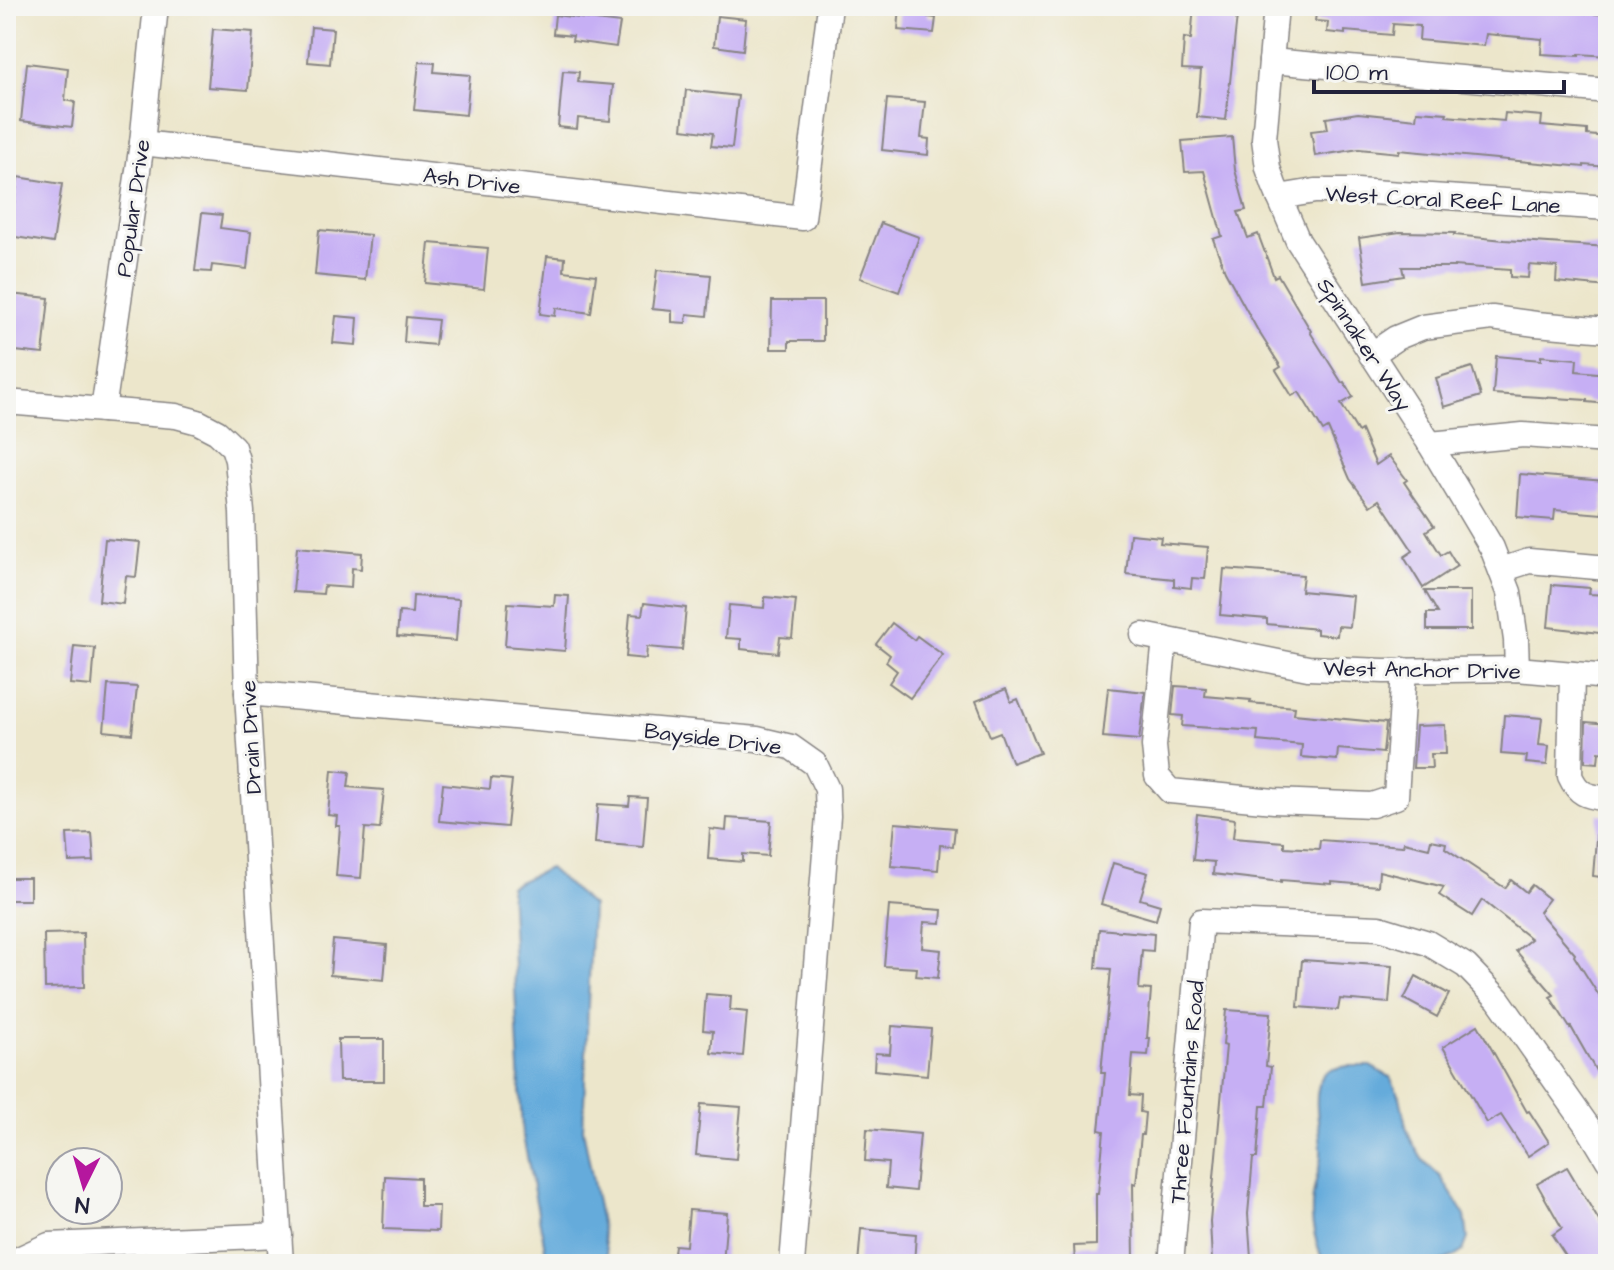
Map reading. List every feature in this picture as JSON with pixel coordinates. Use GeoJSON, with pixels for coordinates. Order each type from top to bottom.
{"type":"FeatureCollection","features":[{"type":"Feature","properties":{"kind":"street","name":"Popular Drive"},"geometry":{"type":"LineString","coordinates":[[103,410],[142,143],[156,6]]}},
{"type":"Feature","properties":{"kind":"street","name":"Ash Drive"},"geometry":{"type":"LineString","coordinates":[[142,143],[803,218],[830,6]]}},
{"type":"Feature","properties":{"kind":"street","name":"Spinnaker Way"},"geometry":{"type":"LineString","coordinates":[[1276,6],[1264,139],[1268,168],[1298,241],[1430,444],[1492,548],[1509,592],[1517,669]]}},
{"type":"Feature","properties":{"kind":"street"},"geometry":{"type":"LineString","coordinates":[[1271,61],[1608,91]]}},
{"type":"Feature","properties":{"kind":"street","name":"West Coral Reef Lane"},"geometry":{"type":"LineString","coordinates":[[1279,197],[1315,191],[1357,191],[1608,208]]}},
{"type":"Feature","properties":{"kind":"street"},"geometry":{"type":"LineString","coordinates":[[1371,355],[1396,338],[1423,327],[1492,318],[1608,330]]}},
{"type":"Feature","properties":{"kind":"street","name":"Drain Drive"},"geometry":{"type":"LineString","coordinates":[[6,402],[176,416],[198,422],[217,432],[233,447],[242,512],[247,693],[281,1264]]}},
{"type":"Feature","properties":{"kind":"street"},"geometry":{"type":"LineString","coordinates":[[1430,444],[1523,435],[1608,441]]}},
{"type":"Feature","properties":{"kind":"street"},"geometry":{"type":"LineString","coordinates":[[1501,570],[1529,561],[1608,568]]}},
{"type":"Feature","properties":{"kind":"street","name":"West Anchor Drive"},"geometry":{"type":"LineString","coordinates":[[1404,670],[1396,797],[1372,805],[1274,801],[1170,791],[1157,776],[1154,637],[1308,668],[1517,669],[1608,677]]}},
{"type":"Feature","properties":{"kind":"street"},"geometry":{"type":"LineString","coordinates":[[1572,674],[1570,776],[1575,788],[1589,796],[1608,799]]}},
{"type":"Feature","properties":{"kind":"street","name":"Bayside Drive"},"geometry":{"type":"LineString","coordinates":[[247,693],[757,739],[791,747],[815,764],[827,789],[828,816],[792,1264]]}},
{"type":"Feature","properties":{"kind":"street","name":"Three Fountains Road"},"geometry":{"type":"LineString","coordinates":[[1171,1264],[1201,921],[1379,928],[1428,943],[1466,966],[1498,999],[1598,1120]]}},
{"type":"Feature","properties":{"kind":"street"},"geometry":{"type":"LineString","coordinates":[[1598,1120],[1608,1160]]}},
{"type":"Feature","properties":{"kind":"street"},"geometry":{"type":"LineString","coordinates":[[8,1264],[49,1245],[280,1235]]}},
{"type":"Feature","properties":{"kind":"water"},"geometry":{"type":"Polygon","coordinates":[[[549,868],[592,906],[583,1129],[607,1264],[542,1264],[545,1248],[522,1131],[510,886],[549,868]]]}},
{"type":"Feature","properties":{"kind":"water"},"geometry":{"type":"Polygon","coordinates":[[[1348,1066],[1370,1066],[1390,1077],[1400,1097],[1411,1140],[1422,1159],[1441,1177],[1465,1216],[1468,1238],[1463,1251],[1457,1255],[1435,1264],[1324,1264],[1314,1234],[1312,1216],[1321,1154],[1318,1088],[1326,1073],[1348,1066]]]}},
{"type":"Feature","properties":{"kind":"building"},"geometry":{"type":"Polygon","coordinates":[[[900,6],[929,6],[928,17],[936,18],[934,33],[898,30],[900,6]]]}},
{"type":"Feature","properties":{"kind":"building"},"geometry":{"type":"Polygon","coordinates":[[[1194,6],[1238,6],[1226,120],[1197,117],[1201,70],[1182,69],[1184,38],[1191,39],[1194,6]]]}},
{"type":"Feature","properties":{"kind":"building"},"geometry":{"type":"Polygon","coordinates":[[[1317,6],[1522,6],[1584,10],[1584,13],[1608,15],[1608,56],[1541,54],[1542,39],[1486,34],[1484,46],[1419,40],[1420,26],[1393,24],[1392,35],[1327,32],[1328,22],[1315,21],[1317,6]]]}},
{"type":"Feature","properties":{"kind":"building"},"geometry":{"type":"Polygon","coordinates":[[[555,15],[620,23],[616,47],[572,41],[573,36],[553,34],[555,15]]]}},
{"type":"Feature","properties":{"kind":"building"},"geometry":{"type":"Polygon","coordinates":[[[717,16],[746,19],[743,50],[714,46],[717,16]]]}},
{"type":"Feature","properties":{"kind":"building"},"geometry":{"type":"Polygon","coordinates":[[[311,27],[333,29],[330,64],[308,62],[311,27]]]}},
{"type":"Feature","properties":{"kind":"building"},"geometry":{"type":"Polygon","coordinates":[[[213,29],[253,32],[248,90],[208,87],[213,29]]]}},
{"type":"Feature","properties":{"kind":"building"},"geometry":{"type":"Polygon","coordinates":[[[419,62],[435,63],[434,72],[470,75],[466,115],[414,110],[419,62]]]}},
{"type":"Feature","properties":{"kind":"building"},"geometry":{"type":"Polygon","coordinates":[[[27,63],[68,68],[65,100],[75,102],[72,127],[21,121],[27,63]]]}},
{"type":"Feature","properties":{"kind":"building"},"geometry":{"type":"Polygon","coordinates":[[[563,71],[579,72],[578,82],[613,85],[610,121],[578,118],[577,129],[558,127],[563,71]]]}},
{"type":"Feature","properties":{"kind":"building"},"geometry":{"type":"Polygon","coordinates":[[[686,90],[738,96],[732,148],[711,146],[713,133],[682,129],[686,90]]]}},
{"type":"Feature","properties":{"kind":"building"},"geometry":{"type":"Polygon","coordinates":[[[887,99],[925,102],[921,138],[929,139],[928,155],[882,150],[887,99]]]}},
{"type":"Feature","properties":{"kind":"building"},"geometry":{"type":"Polygon","coordinates":[[[1417,111],[1504,121],[1505,113],[1542,116],[1541,126],[1587,130],[1587,135],[1608,137],[1608,167],[1399,150],[1399,153],[1359,149],[1315,156],[1311,131],[1328,129],[1326,118],[1358,113],[1416,119],[1417,111]]]}},
{"type":"Feature","properties":{"kind":"building"},"geometry":{"type":"Polygon","coordinates":[[[1232,137],[1235,170],[1246,210],[1238,212],[1248,238],[1258,234],[1274,277],[1278,275],[1310,332],[1353,397],[1341,404],[1358,432],[1361,430],[1376,465],[1389,456],[1434,526],[1426,531],[1441,555],[1448,551],[1457,566],[1423,588],[1404,557],[1413,551],[1379,500],[1370,506],[1350,479],[1328,428],[1323,431],[1299,392],[1292,396],[1276,370],[1281,367],[1225,271],[1213,239],[1222,236],[1204,171],[1185,172],[1182,141],[1232,137]]]}},
{"type":"Feature","properties":{"kind":"building"},"geometry":{"type":"Polygon","coordinates":[[[18,177],[62,184],[53,243],[9,236],[18,177]]]}},
{"type":"Feature","properties":{"kind":"building"},"geometry":{"type":"Polygon","coordinates":[[[202,213],[222,215],[220,228],[251,232],[247,269],[212,265],[211,272],[195,271],[202,213]]]}},
{"type":"Feature","properties":{"kind":"building"},"geometry":{"type":"Polygon","coordinates":[[[881,223],[919,237],[899,292],[860,278],[881,223]]]}},
{"type":"Feature","properties":{"kind":"building"},"geometry":{"type":"Polygon","coordinates":[[[319,230],[370,235],[365,280],[315,275],[319,230]]]}},
{"type":"Feature","properties":{"kind":"building"},"geometry":{"type":"Polygon","coordinates":[[[1400,232],[1455,233],[1504,240],[1608,247],[1608,287],[1556,282],[1557,267],[1529,265],[1528,278],[1510,277],[1510,270],[1454,266],[1402,267],[1404,276],[1366,282],[1359,238],[1400,232]]]}},
{"type":"Feature","properties":{"kind":"building"},"geometry":{"type":"Polygon","coordinates":[[[429,243],[488,248],[484,289],[425,283],[429,243]]]}},
{"type":"Feature","properties":{"kind":"building"},"geometry":{"type":"Polygon","coordinates":[[[547,256],[565,258],[564,271],[596,275],[591,313],[556,308],[555,316],[540,314],[547,256]]]}},
{"type":"Feature","properties":{"kind":"building"},"geometry":{"type":"Polygon","coordinates":[[[657,270],[711,275],[707,316],[687,314],[686,323],[672,322],[672,311],[652,309],[657,270]]]}},
{"type":"Feature","properties":{"kind":"building"},"geometry":{"type":"Polygon","coordinates":[[[9,294],[49,298],[43,354],[6,350],[9,294]]]}},
{"type":"Feature","properties":{"kind":"building"},"geometry":{"type":"Polygon","coordinates":[[[772,301],[823,301],[823,341],[789,341],[789,349],[771,349],[772,301]]]}},
{"type":"Feature","properties":{"kind":"building"},"geometry":{"type":"Polygon","coordinates":[[[336,316],[358,318],[356,345],[333,343],[336,316]]]}},
{"type":"Feature","properties":{"kind":"building"},"geometry":{"type":"Polygon","coordinates":[[[406,317],[438,320],[435,345],[404,342],[406,317]]]}},
{"type":"Feature","properties":{"kind":"building"},"geometry":{"type":"Polygon","coordinates":[[[1496,356],[1577,359],[1576,371],[1608,374],[1608,404],[1493,394],[1496,356]]]}},
{"type":"Feature","properties":{"kind":"building"},"geometry":{"type":"Polygon","coordinates":[[[1472,367],[1481,396],[1444,407],[1436,378],[1472,367]]]}},
{"type":"Feature","properties":{"kind":"building"},"geometry":{"type":"Polygon","coordinates":[[[1520,474],[1605,481],[1602,514],[1555,510],[1554,520],[1517,517],[1520,474]]]}},
{"type":"Feature","properties":{"kind":"building"},"geometry":{"type":"Polygon","coordinates":[[[1130,534],[1161,537],[1160,543],[1208,547],[1205,579],[1192,578],[1191,588],[1174,586],[1174,579],[1126,574],[1130,534]]]}},
{"type":"Feature","properties":{"kind":"building"},"geometry":{"type":"Polygon","coordinates":[[[105,539],[140,542],[136,577],[126,576],[123,604],[99,601],[105,539]]]}},
{"type":"Feature","properties":{"kind":"building"},"geometry":{"type":"Polygon","coordinates":[[[297,547],[362,553],[361,569],[352,568],[351,588],[324,586],[323,594],[293,592],[297,547]]]}},
{"type":"Feature","properties":{"kind":"building"},"geometry":{"type":"Polygon","coordinates":[[[1224,569],[1303,575],[1301,591],[1353,596],[1350,627],[1338,626],[1337,636],[1317,634],[1317,629],[1267,624],[1267,619],[1220,615],[1224,569]]]}},
{"type":"Feature","properties":{"kind":"building"},"geometry":{"type":"Polygon","coordinates":[[[1552,585],[1590,588],[1589,594],[1608,595],[1608,634],[1548,627],[1552,585]]]}},
{"type":"Feature","properties":{"kind":"building"},"geometry":{"type":"Polygon","coordinates":[[[1425,591],[1471,591],[1471,630],[1427,630],[1427,613],[1438,613],[1425,591]]]}},
{"type":"Feature","properties":{"kind":"building"},"geometry":{"type":"Polygon","coordinates":[[[555,595],[569,596],[565,651],[505,646],[508,603],[554,606],[555,595]]]}},
{"type":"Feature","properties":{"kind":"building"},"geometry":{"type":"Polygon","coordinates":[[[413,596],[459,599],[456,641],[397,636],[399,612],[412,613],[413,596]]]}},
{"type":"Feature","properties":{"kind":"building"},"geometry":{"type":"Polygon","coordinates":[[[765,597],[796,600],[792,638],[780,637],[778,653],[741,649],[741,639],[726,638],[729,605],[764,608],[765,597]]]}},
{"type":"Feature","properties":{"kind":"building"},"geometry":{"type":"Polygon","coordinates":[[[644,603],[686,608],[682,650],[647,647],[646,659],[626,657],[630,614],[642,615],[644,603]]]}},
{"type":"Feature","properties":{"kind":"building"},"geometry":{"type":"Polygon","coordinates":[[[892,623],[914,640],[917,636],[943,655],[910,698],[889,683],[897,671],[886,662],[890,655],[876,644],[892,623]]]}},
{"type":"Feature","properties":{"kind":"building"},"geometry":{"type":"Polygon","coordinates":[[[74,646],[95,648],[92,686],[70,684],[74,646]]]}},
{"type":"Feature","properties":{"kind":"building"},"geometry":{"type":"Polygon","coordinates":[[[108,685],[137,687],[132,734],[104,731],[108,685]]]}},
{"type":"Feature","properties":{"kind":"building"},"geometry":{"type":"Polygon","coordinates":[[[1175,686],[1206,688],[1205,696],[1295,707],[1294,714],[1386,723],[1383,753],[1338,749],[1337,760],[1301,757],[1302,745],[1257,741],[1258,731],[1182,726],[1183,716],[1172,715],[1175,686]]]}},
{"type":"Feature","properties":{"kind":"building"},"geometry":{"type":"Polygon","coordinates":[[[1108,688],[1145,692],[1139,740],[1103,737],[1108,688]]]}},
{"type":"Feature","properties":{"kind":"building"},"geometry":{"type":"Polygon","coordinates":[[[1006,689],[1011,702],[1018,699],[1040,753],[1012,763],[1000,732],[990,736],[976,701],[1006,689]]]}},
{"type":"Feature","properties":{"kind":"building"},"geometry":{"type":"Polygon","coordinates":[[[1504,715],[1542,718],[1539,745],[1549,746],[1547,765],[1526,763],[1527,756],[1501,754],[1504,715]]]}},
{"type":"Feature","properties":{"kind":"building"},"geometry":{"type":"Polygon","coordinates":[[[1586,722],[1608,724],[1608,753],[1599,752],[1598,763],[1585,762],[1586,722]]]}},
{"type":"Feature","properties":{"kind":"building"},"geometry":{"type":"Polygon","coordinates":[[[1445,725],[1446,754],[1431,754],[1432,768],[1413,768],[1416,726],[1445,725]]]}},
{"type":"Feature","properties":{"kind":"building"},"geometry":{"type":"Polygon","coordinates":[[[332,770],[350,772],[348,787],[384,790],[380,829],[365,828],[361,878],[336,876],[340,826],[336,826],[337,816],[328,815],[332,770]]]}},
{"type":"Feature","properties":{"kind":"building"},"geometry":{"type":"Polygon","coordinates":[[[491,778],[512,780],[507,827],[439,821],[443,784],[490,789],[491,778]]]}},
{"type":"Feature","properties":{"kind":"building"},"geometry":{"type":"Polygon","coordinates":[[[630,797],[647,798],[643,847],[595,843],[598,804],[629,806],[630,797]]]}},
{"type":"Feature","properties":{"kind":"building"},"geometry":{"type":"Polygon","coordinates":[[[1197,814],[1235,819],[1233,838],[1284,842],[1284,847],[1319,849],[1320,840],[1403,846],[1404,842],[1429,848],[1431,840],[1446,843],[1445,848],[1505,888],[1511,880],[1526,892],[1532,885],[1549,899],[1539,912],[1575,954],[1608,1010],[1608,1070],[1599,1076],[1550,997],[1554,995],[1516,951],[1531,939],[1482,900],[1472,916],[1439,895],[1444,887],[1379,871],[1378,886],[1281,882],[1213,874],[1214,862],[1193,860],[1197,814]]]}},
{"type":"Feature","properties":{"kind":"building"},"geometry":{"type":"Polygon","coordinates":[[[1598,814],[1608,815],[1608,878],[1593,876],[1598,814]]]}},
{"type":"Feature","properties":{"kind":"building"},"geometry":{"type":"Polygon","coordinates":[[[727,818],[771,821],[768,856],[743,854],[743,862],[708,859],[710,829],[726,831],[727,818]]]}},
{"type":"Feature","properties":{"kind":"building"},"geometry":{"type":"Polygon","coordinates":[[[895,823],[955,828],[953,846],[940,845],[938,870],[891,866],[895,823]]]}},
{"type":"Feature","properties":{"kind":"building"},"geometry":{"type":"Polygon","coordinates":[[[92,833],[94,861],[69,862],[67,834],[92,833]]]}},
{"type":"Feature","properties":{"kind":"building"},"geometry":{"type":"Polygon","coordinates":[[[1113,863],[1148,873],[1140,899],[1160,905],[1156,920],[1101,904],[1113,863]]]}},
{"type":"Feature","properties":{"kind":"building"},"geometry":{"type":"Polygon","coordinates":[[[6,878],[30,878],[30,900],[6,900],[6,878]]]}},
{"type":"Feature","properties":{"kind":"building"},"geometry":{"type":"Polygon","coordinates":[[[889,906],[942,910],[941,923],[924,922],[922,948],[941,950],[938,978],[916,976],[917,968],[884,966],[889,906]]]}},
{"type":"Feature","properties":{"kind":"building"},"geometry":{"type":"Polygon","coordinates":[[[1099,929],[1154,934],[1153,951],[1142,950],[1139,989],[1151,990],[1148,1055],[1133,1054],[1130,1095],[1141,1096],[1140,1112],[1145,1113],[1136,1184],[1133,1183],[1134,1263],[1075,1264],[1074,1246],[1096,1245],[1096,1194],[1104,1131],[1099,1130],[1105,1073],[1101,1073],[1111,969],[1096,968],[1099,929]]]}},
{"type":"Feature","properties":{"kind":"building"},"geometry":{"type":"Polygon","coordinates":[[[83,933],[84,987],[45,988],[44,934],[83,933]]]}},
{"type":"Feature","properties":{"kind":"building"},"geometry":{"type":"Polygon","coordinates":[[[333,940],[387,945],[384,980],[330,975],[333,940]]]}},
{"type":"Feature","properties":{"kind":"building"},"geometry":{"type":"Polygon","coordinates":[[[1302,960],[1392,966],[1389,1003],[1340,999],[1338,1010],[1298,1007],[1302,960]]]}},
{"type":"Feature","properties":{"kind":"building"},"geometry":{"type":"Polygon","coordinates":[[[1416,976],[1449,994],[1437,1017],[1404,999],[1416,976]]]}},
{"type":"Feature","properties":{"kind":"building"},"geometry":{"type":"Polygon","coordinates":[[[706,994],[731,996],[730,1010],[747,1012],[743,1056],[711,1053],[713,1031],[703,1030],[706,994]]]}},
{"type":"Feature","properties":{"kind":"building"},"geometry":{"type":"Polygon","coordinates":[[[1226,1010],[1271,1013],[1266,1066],[1271,1067],[1267,1106],[1261,1106],[1257,1158],[1253,1158],[1248,1214],[1251,1258],[1212,1261],[1210,1221],[1226,1046],[1223,1045],[1226,1010]]]}},
{"type":"Feature","properties":{"kind":"building"},"geometry":{"type":"Polygon","coordinates":[[[1478,1025],[1527,1112],[1549,1142],[1528,1156],[1501,1115],[1487,1123],[1443,1047],[1478,1025]]]}},
{"type":"Feature","properties":{"kind":"building"},"geometry":{"type":"Polygon","coordinates":[[[892,1026],[931,1029],[927,1075],[874,1070],[875,1053],[890,1054],[892,1026]]]}},
{"type":"Feature","properties":{"kind":"building"},"geometry":{"type":"Polygon","coordinates":[[[338,1039],[384,1039],[384,1081],[339,1081],[338,1039]]]}},
{"type":"Feature","properties":{"kind":"building"},"geometry":{"type":"Polygon","coordinates":[[[701,1104],[741,1107],[736,1159],[696,1155],[701,1104]]]}},
{"type":"Feature","properties":{"kind":"building"},"geometry":{"type":"Polygon","coordinates":[[[867,1129],[920,1134],[915,1191],[886,1188],[888,1163],[865,1161],[867,1129]]]}},
{"type":"Feature","properties":{"kind":"building"},"geometry":{"type":"Polygon","coordinates":[[[1567,1167],[1608,1236],[1608,1264],[1571,1264],[1552,1235],[1562,1228],[1537,1184],[1567,1167]]]}},
{"type":"Feature","properties":{"kind":"building"},"geometry":{"type":"Polygon","coordinates":[[[385,1176],[420,1178],[420,1206],[439,1206],[438,1231],[383,1229],[385,1176]]]}},
{"type":"Feature","properties":{"kind":"building"},"geometry":{"type":"Polygon","coordinates":[[[689,1210],[727,1213],[723,1264],[673,1261],[675,1245],[686,1246],[689,1210]]]}},
{"type":"Feature","properties":{"kind":"building"},"geometry":{"type":"Polygon","coordinates":[[[861,1229],[916,1234],[914,1264],[858,1264],[861,1229]]]}}]}
